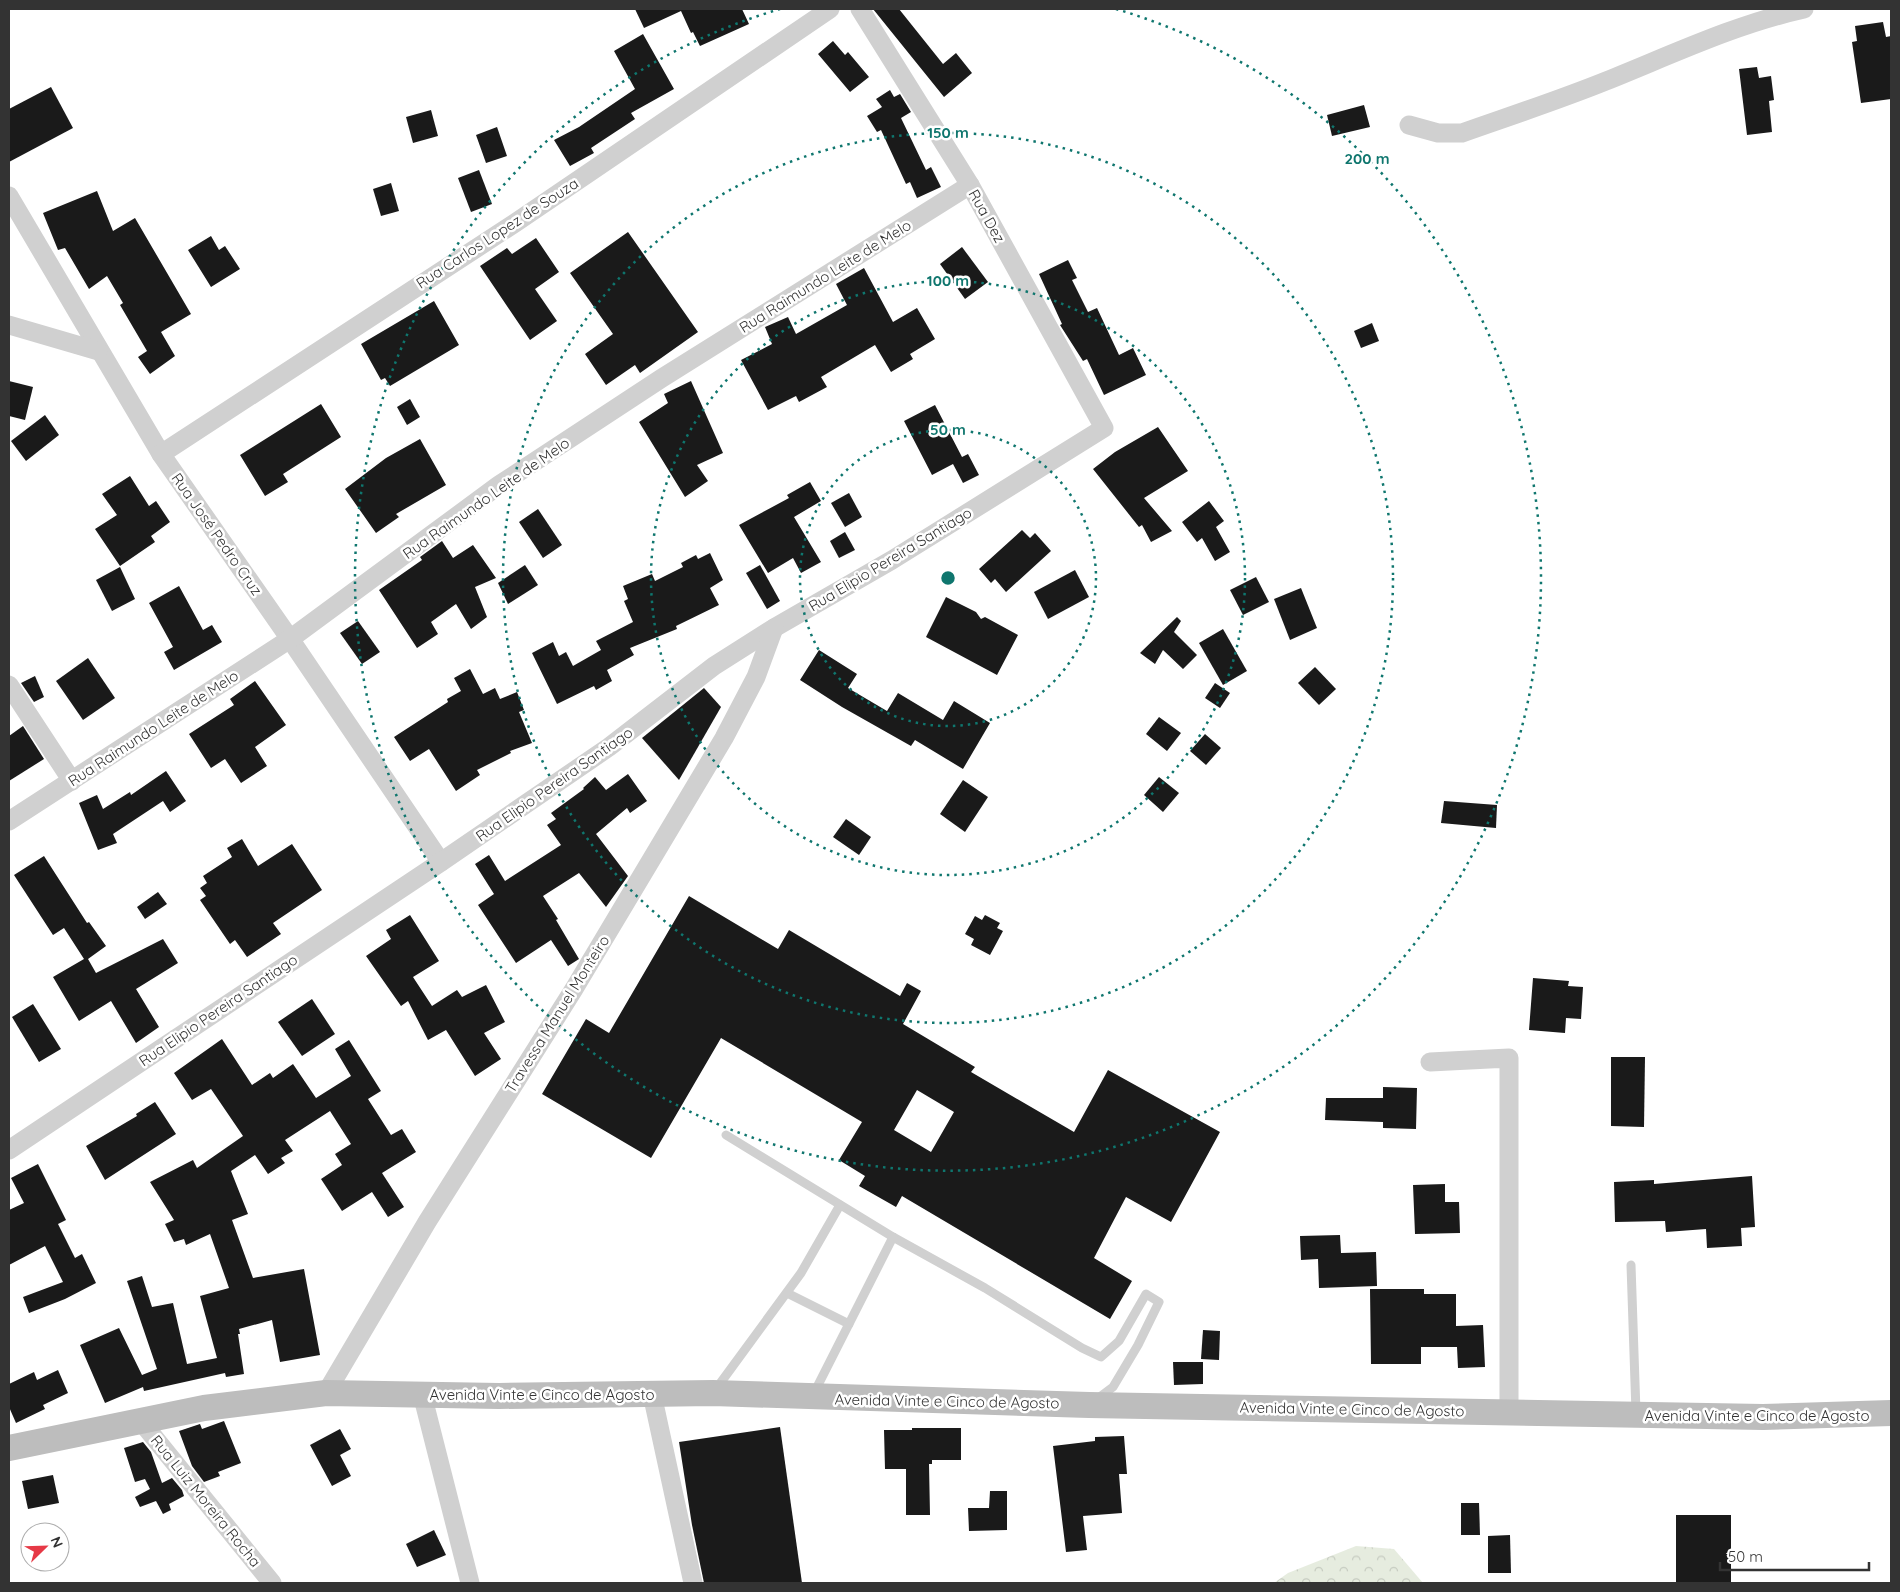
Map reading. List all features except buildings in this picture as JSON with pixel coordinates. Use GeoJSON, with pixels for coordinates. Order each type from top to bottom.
{"type":"FeatureCollection","features":[{"type":"Feature","properties":{"kind":"main road","name":"Avenida Vinte e Cinco de Agosto"},"geometry":{"type":"LineString","coordinates":[[9,1448],[204,1408],[326,1393],[499,1396],[713,1393],[811,1398],[1089,1405],[1636,1415],[1763,1417],[1891,1414]]}},
{"type":"Feature","properties":{"kind":"street","name":"Rua Carlos Lopez de Souza"},"geometry":{"type":"LineString","coordinates":[[161,454],[516,223],[830,9]]}},
{"type":"Feature","properties":{"kind":"street","name":"Rua Dez"},"geometry":{"type":"LineString","coordinates":[[860,9],[970,184],[1104,428]]}},
{"type":"Feature","properties":{"kind":"street"},"geometry":{"type":"LineString","coordinates":[[1409,126],[1438,132],[1462,133],[1604,82],[1709,39],[1804,9]]}},
{"type":"Feature","properties":{"kind":"street","name":"Rua Raimundo Leite de Melo"},"geometry":{"type":"LineString","coordinates":[[9,821],[290,639],[499,485],[662,378],[970,184]]}},
{"type":"Feature","properties":{"kind":"street","name":"Rua José Pedro Cruz"},"geometry":{"type":"LineString","coordinates":[[9,196],[98,351],[161,454],[290,639],[441,862]]}},
{"type":"Feature","properties":{"kind":"street"},"geometry":{"type":"LineString","coordinates":[[9,325],[98,351]]}},
{"type":"Feature","properties":{"kind":"street","name":"Rua Elipio Pereira Santiago"},"geometry":{"type":"LineString","coordinates":[[9,1150],[441,862],[609,747],[714,666],[774,628],[892,560],[1104,428]]}},
{"type":"Feature","properties":{"kind":"street","name":"Travessa Manuel Monteiro"},"geometry":{"type":"LineString","coordinates":[[326,1393],[427,1222],[574,989],[724,738],[756,677],[774,628]]}},
{"type":"Feature","properties":{"kind":"street"},"geometry":{"type":"LineString","coordinates":[[9,685],[72,781]]}},
{"type":"Feature","properties":{"kind":"street"},"geometry":{"type":"LineString","coordinates":[[1430,1062],[1508,1058],[1509,1412]]}},
{"type":"Feature","properties":{"kind":"street"},"geometry":{"type":"LineString","coordinates":[[422,1394],[470,1583]]}},
{"type":"Feature","properties":{"kind":"street"},"geometry":{"type":"LineString","coordinates":[[652,1394],[693,1583]]}},
{"type":"Feature","properties":{"kind":"street","name":"Rua Luiz Moreira Rocha"},"geometry":{"type":"LineString","coordinates":[[140,1420],[272,1583]]}},
{"type":"Feature","properties":{"kind":"lane"},"geometry":{"type":"LineString","coordinates":[[726,1135],[893,1237],[985,1288],[1082,1348],[1101,1357],[1119,1341],[1146,1294],[1159,1302],[1138,1345],[1113,1387],[1089,1405]]}},
{"type":"Feature","properties":{"kind":"lane"},"geometry":{"type":"LineString","coordinates":[[713,1393],[787,1293],[840,1205]]}},
{"type":"Feature","properties":{"kind":"lane"},"geometry":{"type":"LineString","coordinates":[[811,1398],[893,1237]]}},
{"type":"Feature","properties":{"kind":"lane"},"geometry":{"type":"LineString","coordinates":[[1631,1265],[1636,1415]]}},
{"type":"Feature","properties":{"kind":"lane"},"geometry":{"type":"LineString","coordinates":[[787,1293],[849,1324]]}},
{"type":"Feature","properties":{"kind":"green space"},"geometry":{"type":"Polygon","coordinates":[[[1356,1546],[1394,1549],[1423,1583],[1274,1583],[1288,1573],[1356,1546]]]}}]}
